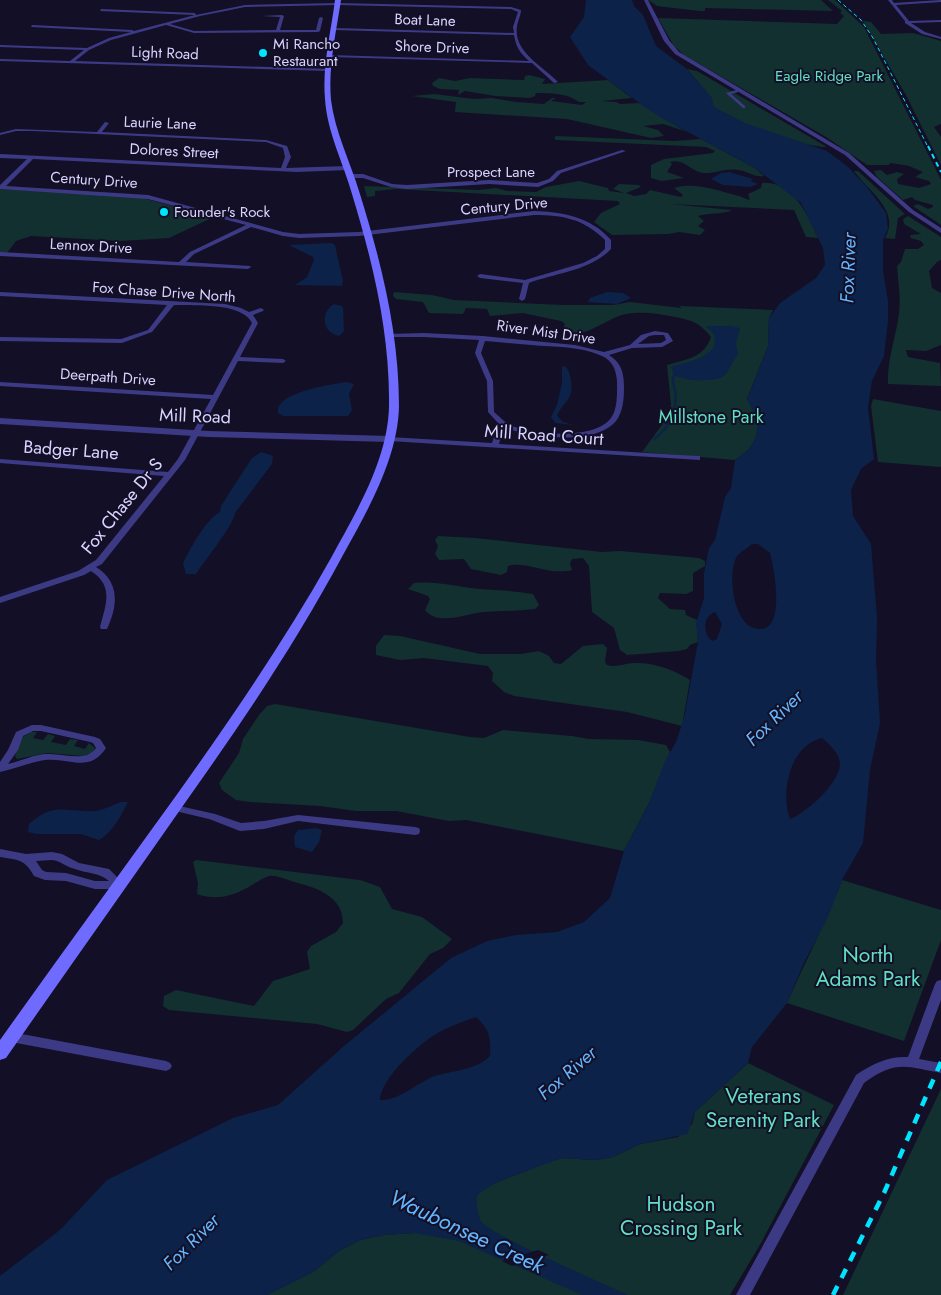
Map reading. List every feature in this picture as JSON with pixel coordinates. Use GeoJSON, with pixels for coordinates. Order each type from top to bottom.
{"type":"FeatureCollection","features":[{"type":"Feature","properties":{"kind":"main road"},"geometry":{"type":"LineString","coordinates":[[0,1052],[120,886],[270,671],[306,612],[361,510],[389,439],[393,421],[390,337],[366,232],[351,176],[331,116],[328,70],[338,2]]}},
{"type":"Feature","properties":{"kind":"street"},"geometry":{"type":"LineString","coordinates":[[255,0],[258,5]]}},
{"type":"Feature","properties":{"kind":"street"},"geometry":{"type":"LineString","coordinates":[[646,0],[664,36],[678,53],[847,154],[911,211],[941,231]]}},
{"type":"Feature","properties":{"kind":"street"},"geometry":{"type":"LineString","coordinates":[[891,2],[941,1]]}},
{"type":"Feature","properties":{"kind":"street"},"geometry":{"type":"LineString","coordinates":[[72,62],[88,49],[110,39],[200,15],[258,5],[338,2],[519,10],[515,34],[522,52],[556,82]]}},
{"type":"Feature","properties":{"kind":"street"},"geometry":{"type":"LineString","coordinates":[[891,2],[906,22],[919,32],[941,38]]}},
{"type":"Feature","properties":{"kind":"street"},"geometry":{"type":"LineString","coordinates":[[100,10],[182,12],[200,15]]}},
{"type":"Feature","properties":{"kind":"street"},"geometry":{"type":"LineString","coordinates":[[264,16],[282,16],[278,31]]}},
{"type":"Feature","properties":{"kind":"street"},"geometry":{"type":"LineString","coordinates":[[164,24],[194,32],[318,31],[321,18]]}},
{"type":"Feature","properties":{"kind":"street"},"geometry":{"type":"LineString","coordinates":[[906,22],[941,21]]}},
{"type":"Feature","properties":{"kind":"street"},"geometry":{"type":"LineString","coordinates":[[32,26],[113,29],[134,32]]}},
{"type":"Feature","properties":{"kind":"street","name":"Boat Lane"},"geometry":{"type":"LineString","coordinates":[[334,29],[515,34]]}},
{"type":"Feature","properties":{"kind":"street"},"geometry":{"type":"LineString","coordinates":[[0,46],[88,49]]}},
{"type":"Feature","properties":{"kind":"street","name":"Shore Drive"},"geometry":{"type":"LineString","coordinates":[[330,56],[533,62]]}},
{"type":"Feature","properties":{"kind":"street","name":"Light Road"},"geometry":{"type":"LineString","coordinates":[[0,60],[328,70]]}},
{"type":"Feature","properties":{"kind":"street"},"geometry":{"type":"LineString","coordinates":[[0,66],[8,60]]}},
{"type":"Feature","properties":{"kind":"street"},"geometry":{"type":"LineString","coordinates":[[740,90],[728,93],[743,107]]}},
{"type":"Feature","properties":{"kind":"street"},"geometry":{"type":"LineString","coordinates":[[98,133],[107,123]]}},
{"type":"Feature","properties":{"kind":"street","name":"Laurie Lane"},"geometry":{"type":"LineString","coordinates":[[0,134],[7,130],[266,141],[286,148],[288,157],[283,169]]}},
{"type":"Feature","properties":{"kind":"street","name":"Prospect Lane"},"geometry":{"type":"LineString","coordinates":[[351,176],[363,176],[392,185],[407,186],[489,182],[538,185],[551,180],[559,172],[624,152]]}},
{"type":"Feature","properties":{"kind":"street","name":"Dolores Street"},"geometry":{"type":"LineString","coordinates":[[0,156],[283,169],[348,168]]}},
{"type":"Feature","properties":{"kind":"street"},"geometry":{"type":"LineString","coordinates":[[1,187],[32,157]]}},
{"type":"Feature","properties":{"kind":"street","name":"Century Drive"},"geometry":{"type":"LineString","coordinates":[[1,187],[148,196],[272,231],[309,236],[552,213],[583,221],[609,239],[611,245],[609,250],[590,262],[526,282]]}},
{"type":"Feature","properties":{"kind":"street"},"geometry":{"type":"LineString","coordinates":[[180,264],[192,252],[251,225]]}},
{"type":"Feature","properties":{"kind":"street","name":"Lennox Drive"},"geometry":{"type":"LineString","coordinates":[[0,254],[180,264]]}},
{"type":"Feature","properties":{"kind":"street"},"geometry":{"type":"LineString","coordinates":[[180,264],[248,267]]}},
{"type":"Feature","properties":{"kind":"street"},"geometry":{"type":"LineString","coordinates":[[480,276],[526,282],[522,298]]}},
{"type":"Feature","properties":{"kind":"street","name":"Fox Chase Drive North"},"geometry":{"type":"LineString","coordinates":[[0,294],[225,306],[248,314],[255,323],[196,433]]}},
{"type":"Feature","properties":{"kind":"street"},"geometry":{"type":"LineString","coordinates":[[0,339],[20,338],[102,342],[137,340],[155,327],[172,304]]}},
{"type":"Feature","properties":{"kind":"street"},"geometry":{"type":"LineString","coordinates":[[248,314],[261,310]]}},
{"type":"Feature","properties":{"kind":"street"},"geometry":{"type":"LineString","coordinates":[[604,354],[632,346],[662,345],[670,340],[666,334],[654,333],[643,336],[632,346]]}},
{"type":"Feature","properties":{"kind":"street","name":"River Mist Drive"},"geometry":{"type":"LineString","coordinates":[[390,337],[428,338],[445,335],[483,338],[580,347],[604,354],[616,364],[620,376],[618,412],[614,420],[607,426],[587,433],[565,435],[527,432],[510,428],[490,412],[490,381],[478,354],[483,338]]}},
{"type":"Feature","properties":{"kind":"street"},"geometry":{"type":"LineString","coordinates":[[237,359],[283,361]]}},
{"type":"Feature","properties":{"kind":"street","name":"Deerpath Drive"},"geometry":{"type":"LineString","coordinates":[[0,384],[215,398]]}},
{"type":"Feature","properties":{"kind":"street","name":"Mill Road"},"geometry":{"type":"LineString","coordinates":[[0,421],[196,433],[389,439]]}},
{"type":"Feature","properties":{"kind":"street"},"geometry":{"type":"LineString","coordinates":[[494,446],[498,439],[510,428]]}},
{"type":"Feature","properties":{"kind":"street","name":"Fox Chase Dr S"},"geometry":{"type":"LineString","coordinates":[[0,600],[92,568],[108,552],[169,474],[196,433]]}},
{"type":"Feature","properties":{"kind":"street","name":"Mill Road Court"},"geometry":{"type":"LineString","coordinates":[[389,439],[697,458]]}},
{"type":"Feature","properties":{"kind":"street","name":"Badger Lane"},"geometry":{"type":"LineString","coordinates":[[0,461],[169,474]]}},
{"type":"Feature","properties":{"kind":"street"},"geometry":{"type":"LineString","coordinates":[[92,568],[108,580],[111,588],[104,627]]}},
{"type":"Feature","properties":{"kind":"street"},"geometry":{"type":"LineString","coordinates":[[32,728],[92,739],[97,741],[101,748],[96,755],[84,760],[46,757],[0,769],[13,750],[19,734],[32,728]]}},
{"type":"Feature","properties":{"kind":"street"},"geometry":{"type":"LineString","coordinates":[[175,808],[211,816],[240,827],[264,825],[298,818],[415,831]]}},
{"type":"Feature","properties":{"kind":"street"},"geometry":{"type":"LineString","coordinates":[[0,852],[26,858],[52,856],[62,858],[76,866],[104,872],[120,886]]}},
{"type":"Feature","properties":{"kind":"street"},"geometry":{"type":"LineString","coordinates":[[26,858],[34,865],[38,873],[45,876],[66,877],[94,885],[120,886]]}},
{"type":"Feature","properties":{"kind":"street"},"geometry":{"type":"LineString","coordinates":[[912,1063],[941,984]]}},
{"type":"Feature","properties":{"kind":"street"},"geometry":{"type":"LineString","coordinates":[[11,1037],[166,1066]]}},
{"type":"Feature","properties":{"kind":"street"},"geometry":{"type":"LineString","coordinates":[[743,1295],[860,1079],[876,1066],[893,1061],[941,1068]]}},
{"type":"Feature","properties":{"kind":"green space"},"geometry":{"type":"Polygon","coordinates":[[[648,0],[821,0],[833,11],[705,8],[705,11],[699,11],[657,6],[648,0]]]}},
{"type":"Feature","properties":{"kind":"green space","name":"Eagle Ridge Park"},"geometry":{"type":"Polygon","coordinates":[[[828,0],[835,0],[864,27],[941,180],[941,225],[913,206],[918,204],[928,209],[933,207],[933,205],[915,200],[912,197],[903,200],[877,177],[874,171],[881,170],[887,175],[897,172],[904,174],[897,179],[898,184],[919,188],[931,184],[929,181],[915,177],[923,172],[909,166],[891,163],[888,165],[867,165],[826,137],[684,55],[674,46],[658,18],[837,24],[844,16],[840,13],[842,11],[828,0]]]}},
{"type":"Feature","properties":{"kind":"green space"},"geometry":{"type":"Polygon","coordinates":[[[863,21],[871,22],[881,34],[913,33],[941,41],[941,124],[934,127],[941,137],[941,165],[906,95],[863,21]]]}},
{"type":"Feature","properties":{"kind":"green space"},"geometry":{"type":"Polygon","coordinates":[[[687,69],[697,71],[827,147],[787,139],[722,113],[714,107],[705,90],[687,69]]]}},
{"type":"Feature","properties":{"kind":"green space"},"geometry":{"type":"Polygon","coordinates":[[[529,75],[545,79],[542,84],[608,80],[632,98],[601,101],[620,104],[639,103],[685,131],[663,124],[643,126],[658,130],[664,136],[651,138],[567,119],[455,112],[456,102],[412,96],[434,94],[544,104],[552,98],[556,98],[551,101],[582,105],[586,102],[579,102],[564,95],[547,93],[536,93],[535,96],[530,98],[495,96],[465,91],[458,95],[459,90],[440,89],[433,86],[432,83],[439,78],[455,81],[470,78],[524,80],[525,76],[529,75]]]}},
{"type":"Feature","properties":{"kind":"green space"},"geometry":{"type":"Polygon","coordinates":[[[556,136],[674,141],[701,139],[755,168],[764,176],[734,170],[703,173],[675,161],[670,162],[672,164],[667,172],[684,178],[662,181],[651,178],[651,165],[664,159],[713,153],[715,151],[706,147],[556,140],[554,138],[556,136]]]}},
{"type":"Feature","properties":{"kind":"green space"},"geometry":{"type":"Polygon","coordinates":[[[854,171],[858,171],[905,214],[898,218],[895,239],[885,238],[889,228],[886,210],[854,171]]]}},
{"type":"Feature","properties":{"kind":"green space"},"geometry":{"type":"Polygon","coordinates":[[[579,181],[608,188],[609,191],[624,193],[613,189],[619,184],[639,185],[641,187],[626,193],[634,196],[646,194],[650,190],[681,197],[683,195],[674,188],[697,186],[737,195],[750,200],[748,194],[761,188],[762,183],[773,184],[782,187],[798,201],[818,238],[806,237],[794,210],[670,204],[732,210],[698,216],[704,221],[698,226],[705,230],[700,235],[679,232],[668,234],[612,235],[594,222],[601,213],[620,204],[618,201],[397,189],[375,191],[375,196],[367,197],[364,186],[479,190],[496,188],[507,191],[536,192],[546,187],[579,181]]]}},
{"type":"Feature","properties":{"kind":"green space"},"geometry":{"type":"Polygon","coordinates":[[[0,189],[135,196],[214,217],[169,238],[121,241],[31,236],[16,241],[7,253],[0,253],[0,189]]]}},
{"type":"Feature","properties":{"kind":"green space"},"geometry":{"type":"Polygon","coordinates":[[[908,216],[941,237],[941,260],[929,271],[932,288],[941,293],[941,345],[926,351],[906,350],[908,357],[940,363],[941,386],[888,384],[890,357],[900,307],[897,266],[901,262],[905,249],[918,249],[924,245],[921,241],[911,238],[910,235],[921,234],[904,224],[903,219],[908,216]]]}},
{"type":"Feature","properties":{"kind":"green space","name":"Millstone Park"},"geometry":{"type":"Polygon","coordinates":[[[394,292],[432,295],[454,300],[563,305],[613,305],[630,302],[681,308],[680,306],[773,310],[769,318],[768,346],[747,399],[756,417],[757,433],[750,448],[735,460],[642,452],[667,418],[671,405],[667,365],[699,354],[708,344],[711,337],[703,328],[691,321],[657,314],[633,313],[618,316],[586,331],[570,333],[562,330],[565,324],[561,321],[523,313],[490,316],[487,309],[466,308],[463,314],[429,313],[423,302],[396,299],[393,296],[394,292]]]}},
{"type":"Feature","properties":{"kind":"green space"},"geometry":{"type":"Polygon","coordinates":[[[873,399],[941,411],[941,467],[878,462],[871,406],[873,399]]]}},
{"type":"Feature","properties":{"kind":"green space"},"geometry":{"type":"Polygon","coordinates":[[[438,536],[475,538],[602,552],[620,551],[699,558],[705,561],[705,566],[693,573],[693,591],[686,594],[660,593],[658,598],[670,609],[685,610],[686,615],[697,620],[698,642],[690,645],[687,649],[679,651],[627,655],[620,650],[614,628],[592,612],[589,566],[583,558],[572,559],[570,564],[572,570],[554,571],[515,565],[508,566],[507,572],[501,575],[471,569],[464,559],[439,560],[435,554],[438,546],[435,540],[438,536]]]}},
{"type":"Feature","properties":{"kind":"green space"},"geometry":{"type":"Polygon","coordinates":[[[414,583],[439,583],[533,594],[539,605],[535,609],[484,612],[453,618],[438,618],[425,610],[430,599],[428,596],[408,589],[414,583]]]}},
{"type":"Feature","properties":{"kind":"green space"},"geometry":{"type":"Polygon","coordinates":[[[384,635],[400,636],[480,654],[521,654],[539,651],[549,656],[554,663],[561,664],[583,646],[603,644],[607,648],[605,662],[607,665],[641,663],[656,665],[678,673],[690,680],[682,726],[627,712],[514,696],[504,692],[492,681],[493,673],[488,666],[424,658],[400,660],[376,655],[376,646],[384,635]]]}},
{"type":"Feature","properties":{"kind":"green space"},"geometry":{"type":"Polygon","coordinates":[[[275,704],[470,737],[484,738],[503,730],[589,739],[638,740],[666,745],[670,752],[649,803],[624,851],[466,820],[449,821],[396,811],[356,811],[320,806],[236,800],[222,790],[219,783],[239,753],[243,739],[259,715],[267,706],[275,704]]]}},
{"type":"Feature","properties":{"kind":"green space"},"geometry":{"type":"Polygon","coordinates":[[[31,732],[37,732],[33,738],[43,740],[48,734],[55,736],[51,742],[66,745],[70,739],[78,740],[74,746],[85,749],[89,743],[95,748],[92,753],[83,756],[47,753],[17,759],[15,756],[21,738],[31,732]]]}},
{"type":"Feature","properties":{"kind":"green space"},"geometry":{"type":"Polygon","coordinates":[[[196,860],[360,880],[380,887],[392,909],[422,917],[452,939],[443,948],[430,954],[399,993],[386,999],[353,1030],[347,1032],[317,1024],[169,1010],[163,1006],[164,996],[176,990],[254,1006],[273,981],[310,969],[307,952],[311,946],[336,932],[343,923],[342,913],[338,905],[326,894],[309,886],[272,876],[232,895],[212,897],[197,894],[198,883],[193,862],[196,860]]]}},
{"type":"Feature","properties":{"kind":"green space","name":"North Adams Park"},"geometry":{"type":"Polygon","coordinates":[[[842,880],[941,910],[941,940],[904,1041],[787,1003],[842,880]]]}},
{"type":"Feature","properties":{"kind":"green space","name":"Hudson Crossing Park"},"geometry":{"type":"Polygon","coordinates":[[[748,1063],[834,1105],[761,1243],[730,1295],[267,1295],[313,1272],[339,1251],[360,1240],[384,1235],[414,1233],[495,1183],[541,1165],[561,1158],[596,1160],[613,1157],[640,1144],[678,1137],[692,1124],[695,1112],[748,1063]]]}},
{"type":"Feature","properties":{"kind":"green space"},"geometry":{"type":"Polygon","coordinates":[[[941,1089],[941,1295],[843,1295],[941,1089]]]}},
{"type":"Feature","properties":{"kind":"water"},"geometry":{"type":"Polygon","coordinates":[[[586,0],[632,0],[634,6],[643,15],[656,46],[687,69],[712,98],[714,107],[745,123],[827,151],[847,166],[867,187],[886,213],[888,229],[883,240],[883,271],[888,301],[888,321],[884,356],[872,381],[868,407],[874,459],[861,469],[851,490],[853,516],[871,544],[877,618],[876,660],[880,723],[870,770],[863,843],[842,880],[828,917],[804,963],[787,1003],[752,1047],[748,1063],[695,1112],[687,1134],[640,1144],[613,1157],[596,1160],[561,1158],[495,1183],[477,1195],[477,1208],[481,1221],[489,1228],[525,1248],[628,1295],[582,1295],[459,1241],[414,1233],[384,1235],[360,1240],[339,1251],[313,1272],[267,1295],[0,1295],[0,1276],[60,1230],[107,1180],[233,1118],[278,1105],[344,1046],[451,958],[487,941],[516,935],[557,932],[584,922],[610,898],[624,851],[649,803],[665,761],[676,742],[684,718],[698,642],[696,623],[704,598],[704,573],[709,548],[715,540],[725,497],[731,488],[735,460],[750,448],[757,433],[756,417],[747,400],[768,346],[769,318],[780,303],[816,278],[825,265],[823,248],[801,203],[755,168],[660,117],[588,65],[570,37],[584,17],[586,0]],[[752,544],[738,554],[732,574],[732,585],[737,607],[741,617],[747,624],[754,628],[765,628],[771,623],[775,613],[776,600],[776,586],[770,553],[758,544],[752,544]],[[715,612],[711,614],[705,625],[707,634],[712,641],[717,639],[722,624],[715,612]],[[822,738],[811,742],[802,750],[790,771],[786,796],[790,819],[805,810],[823,794],[837,776],[840,767],[836,753],[825,740],[822,738]],[[476,1017],[436,1034],[420,1046],[393,1072],[382,1091],[380,1100],[387,1100],[400,1095],[432,1077],[477,1065],[490,1056],[489,1034],[476,1017]]]}},
{"type":"Feature","properties":{"kind":"water"},"geometry":{"type":"Polygon","coordinates":[[[729,172],[753,179],[751,181],[758,184],[750,187],[723,185],[711,179],[721,173],[729,172]]]}},
{"type":"Feature","properties":{"kind":"water"},"geometry":{"type":"Polygon","coordinates":[[[331,243],[335,245],[343,281],[342,286],[295,285],[307,277],[314,260],[313,257],[289,245],[331,243]]]}},
{"type":"Feature","properties":{"kind":"water"},"geometry":{"type":"Polygon","coordinates":[[[607,292],[623,293],[631,298],[617,304],[588,302],[590,298],[607,292]]]}},
{"type":"Feature","properties":{"kind":"water"},"geometry":{"type":"Polygon","coordinates":[[[334,304],[343,308],[344,331],[339,336],[329,330],[325,323],[325,315],[334,304]]]}},
{"type":"Feature","properties":{"kind":"water"},"geometry":{"type":"Polygon","coordinates":[[[706,326],[740,328],[736,343],[738,354],[725,375],[721,378],[700,380],[685,379],[674,375],[671,367],[700,358],[712,349],[715,343],[714,335],[706,326]]]}},
{"type":"Feature","properties":{"kind":"water"},"geometry":{"type":"Polygon","coordinates":[[[565,366],[572,388],[569,397],[557,416],[563,422],[574,425],[555,423],[551,417],[557,405],[562,383],[562,367],[565,366]]]}},
{"type":"Feature","properties":{"kind":"water"},"geometry":{"type":"Polygon","coordinates":[[[346,382],[354,384],[349,394],[352,410],[348,416],[283,416],[278,413],[279,406],[294,395],[346,382]]]}},
{"type":"Feature","properties":{"kind":"water"},"geometry":{"type":"Polygon","coordinates":[[[261,452],[273,456],[272,464],[235,513],[225,534],[196,574],[186,574],[183,563],[194,543],[209,521],[220,512],[221,506],[252,458],[261,452]]]}},
{"type":"Feature","properties":{"kind":"water"},"geometry":{"type":"Polygon","coordinates":[[[121,802],[128,802],[112,829],[99,840],[81,834],[36,834],[28,832],[29,824],[38,817],[53,810],[95,811],[121,802]]]}},
{"type":"Feature","properties":{"kind":"water"},"geometry":{"type":"Polygon","coordinates":[[[316,828],[322,830],[319,842],[312,852],[295,847],[294,836],[298,830],[316,828]]]}},
{"type":"Feature","properties":{"kind":"pier"},"geometry":{"type":"Polygon","coordinates":[[[538,1250],[549,1255],[512,1266],[502,1261],[538,1250]]]}},
{"type":"Feature","properties":{"kind":"waterway"},"geometry":{"type":"LineString","coordinates":[[654,439],[660,435],[672,418],[676,397],[673,381],[674,375]]}},
{"type":"Feature","properties":{"kind":"railway"},"geometry":{"type":"LineString","coordinates":[[838,0],[861,20],[873,38],[928,147]]}},
{"type":"Feature","properties":{"kind":"railway"},"geometry":{"type":"LineString","coordinates":[[928,146],[941,172]]}},
{"type":"Feature","properties":{"kind":"railway"},"geometry":{"type":"LineString","coordinates":[[833,1295],[884,1193],[941,1062]]}},
{"type":"Feature","properties":{"kind":"place","name":"Mi Rancho Restaurant"},"geometry":{"type":"Point","coordinates":[263,53]}},
{"type":"Feature","properties":{"kind":"place","name":"Founder's Rock"},"geometry":{"type":"Point","coordinates":[164,212]}},
{"type":"Feature","properties":{"kind":"water label","name":"Fox River"},"geometry":{"type":"Point","coordinates":[848,268]}},
{"type":"Feature","properties":{"kind":"water label","name":"Fox River"},"geometry":{"type":"Point","coordinates":[774,718]}},
{"type":"Feature","properties":{"kind":"water label","name":"Fox River"},"geometry":{"type":"Point","coordinates":[567,1073]}},
{"type":"Feature","properties":{"kind":"water label","name":"Waubonsee Creek"},"geometry":{"type":"Point","coordinates":[467,1231]}},
{"type":"Feature","properties":{"kind":"water label","name":"Fox River"},"geometry":{"type":"Point","coordinates":[191,1242]}},
{"type":"Feature","properties":{"kind":"park label","name":"Veterans Serenity Park"},"geometry":{"type":"Point","coordinates":[763,1108]}}]}
